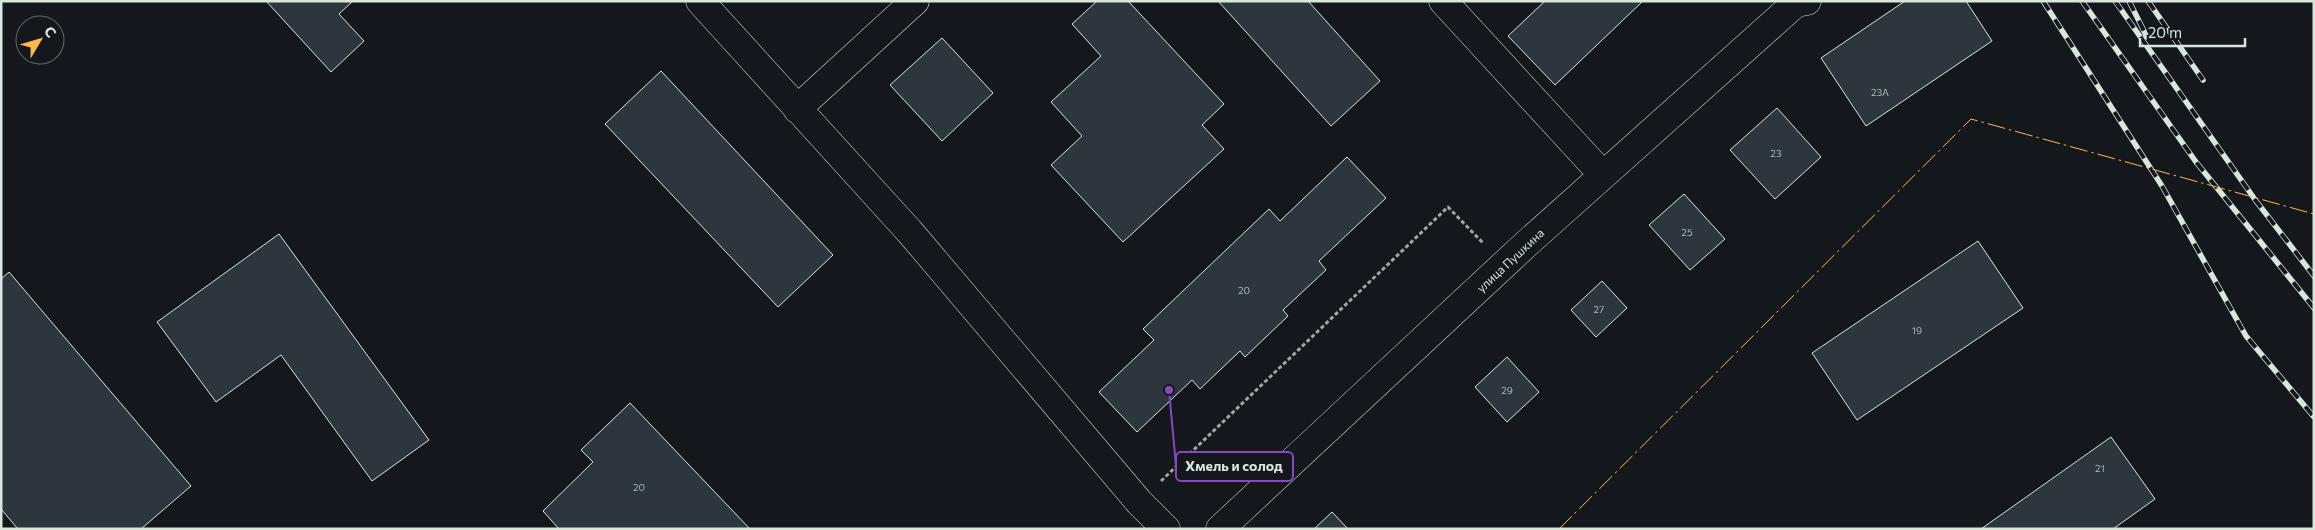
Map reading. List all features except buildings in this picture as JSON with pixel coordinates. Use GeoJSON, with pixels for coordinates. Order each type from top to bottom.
{"type":"FeatureCollection","features":[{"type":"Feature","properties":{"kind":"street"},"geometry":{"type":"LineString","coordinates":[[700,1],[910,232],[1139,502],[1166,529]]}},
{"type":"Feature","properties":{"kind":"street"},"geometry":{"type":"LineString","coordinates":[[797,109],[915,1]]}},
{"type":"Feature","properties":{"kind":"street"},"geometry":{"type":"LineString","coordinates":[[1443,1],[1603,175]]}},
{"type":"Feature","properties":{"kind":"street","name":"улица Пушкина"},"geometry":{"type":"LineString","coordinates":[[1220,529],[1603,175],[1796,3],[1807,1]]}},
{"type":"Feature","properties":{"kind":"path"},"geometry":{"type":"LineString","coordinates":[[1139,502],[1448,207],[1505,265]]}},
{"type":"Feature","properties":{"kind":"railway"},"geometry":{"type":"LineString","coordinates":[[2043,1],[2162,186],[2246,336],[2314,417]]}},
{"type":"Feature","properties":{"kind":"railway"},"geometry":{"type":"LineString","coordinates":[[2082,1],[2196,162],[2314,308]]}},
{"type":"Feature","properties":{"kind":"railway"},"geometry":{"type":"LineString","coordinates":[[2115,1],[2256,201],[2314,276]]}},
{"type":"Feature","properties":{"kind":"railway"},"geometry":{"type":"LineString","coordinates":[[2129,1],[2147,37]]}},
{"type":"Feature","properties":{"kind":"railway"},"geometry":{"type":"LineString","coordinates":[[2148,1],[2203,80]]}},
{"type":"Feature","properties":{"kind":"power"},"geometry":{"type":"LineString","coordinates":[[1559,529],[1971,119],[2314,214]]}},
{"type":"Feature","properties":{"kind":"place","name":"Хмель и солод"},"geometry":{"type":"Point","coordinates":[1169,390]}}]}
